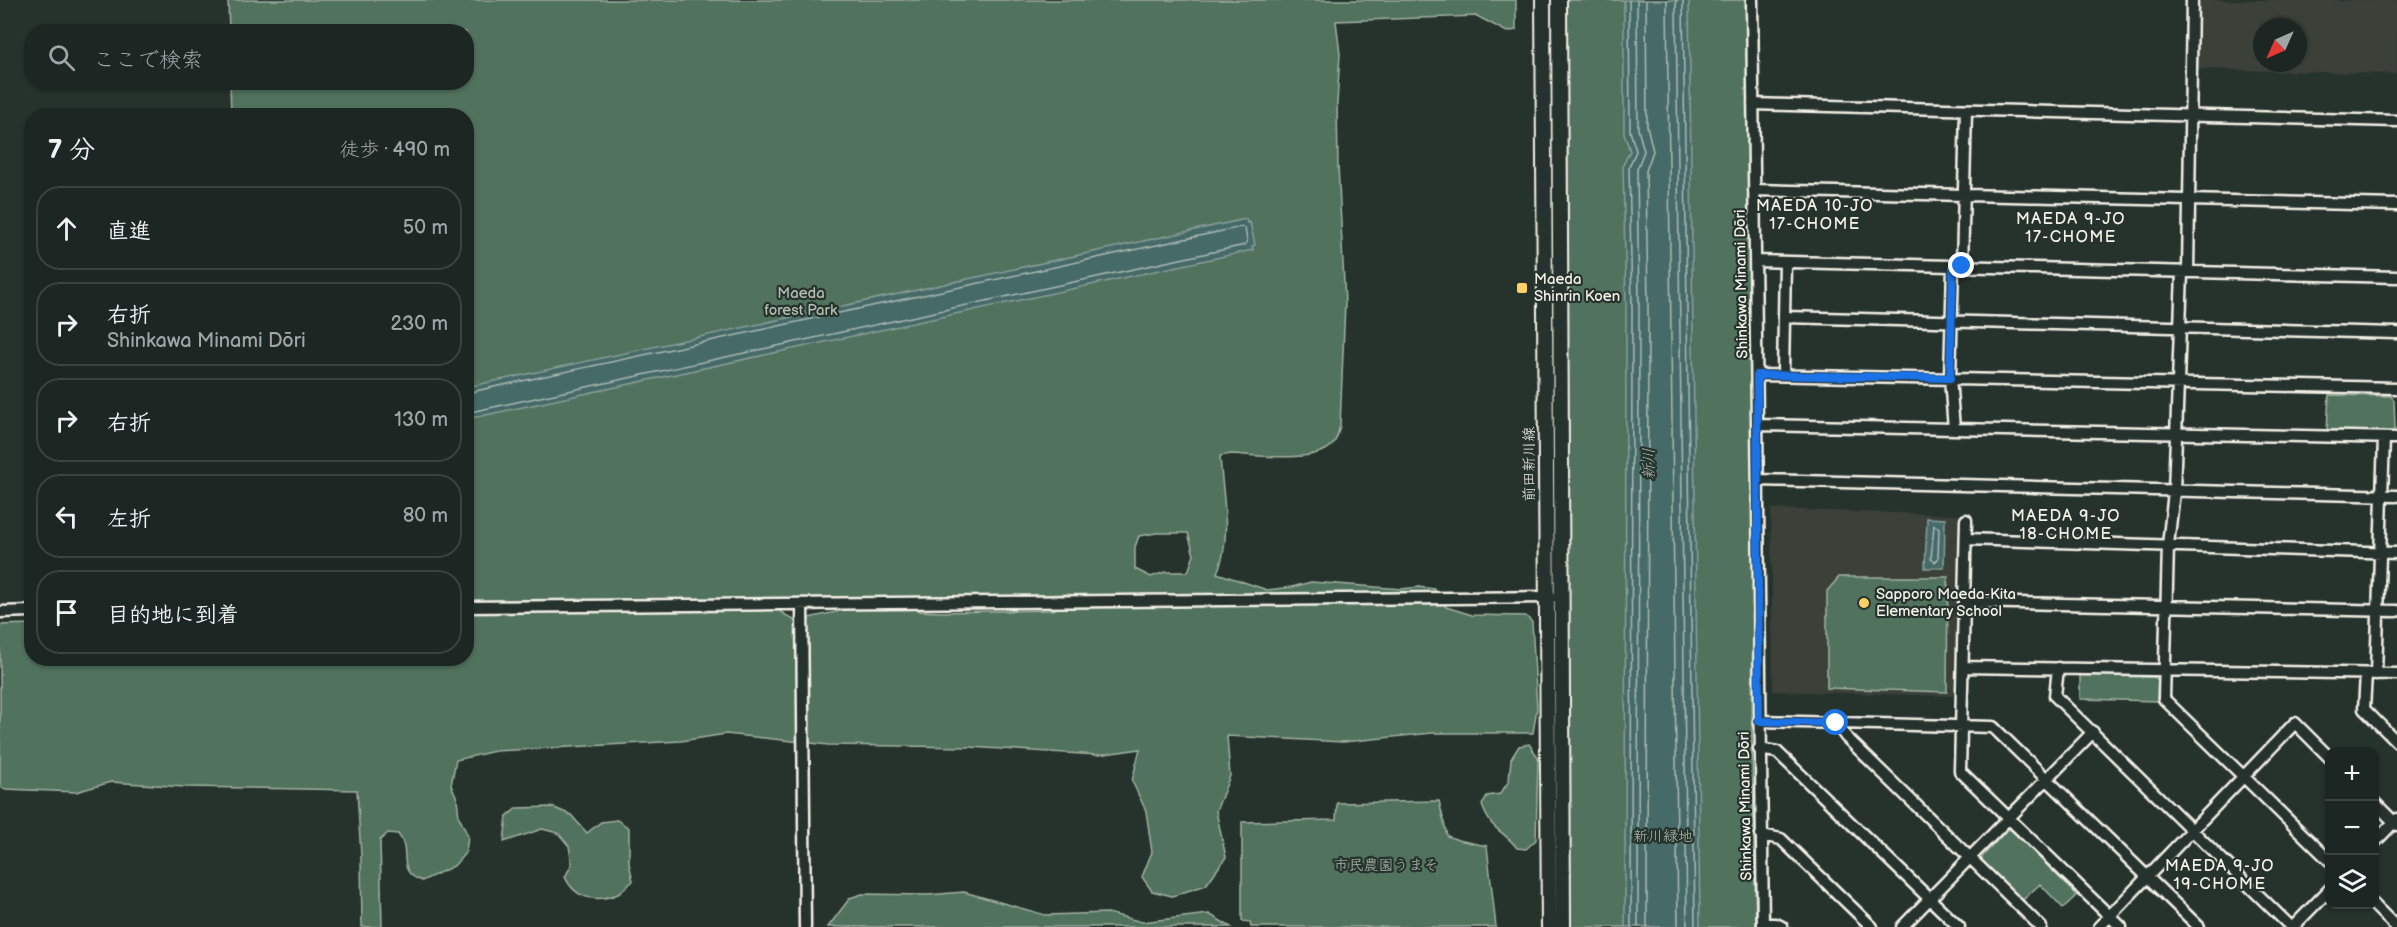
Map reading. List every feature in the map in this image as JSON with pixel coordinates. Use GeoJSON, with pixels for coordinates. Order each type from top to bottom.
{"type":"FeatureCollection","features":[{"type":"Feature","properties":{"kind":"main road","name":"前田新川線"},"geometry":{"type":"LineString","coordinates":[[1544,0],[1549,927]]}},
{"type":"Feature","properties":{"kind":"main road"},"geometry":{"type":"LineString","coordinates":[[1559,0],[1563,927]]}},
{"type":"Feature","properties":{"kind":"street","name":"Shinkawa Minami Dōri"},"geometry":{"type":"LineString","coordinates":[[1752,0],[1759,750],[1763,925]]}},
{"type":"Feature","properties":{"kind":"street"},"geometry":{"type":"LineString","coordinates":[[2192,0],[2190,200],[2180,327],[2174,492],[2168,545],[2164,699],[2325,856]]}},
{"type":"Feature","properties":{"kind":"street"},"geometry":{"type":"LineString","coordinates":[[1753,104],[2397,121]]}},
{"type":"Feature","properties":{"kind":"street"},"geometry":{"type":"LineString","coordinates":[[1954,429],[1950,378],[1952,321],[1958,266],[1966,110]]}},
{"type":"Feature","properties":{"kind":"street"},"geometry":{"type":"LineString","coordinates":[[1754,190],[2397,205]]}},
{"type":"Feature","properties":{"kind":"street"},"geometry":{"type":"LineString","coordinates":[[1755,261],[2397,277]]}},
{"type":"Feature","properties":{"kind":"street"},"geometry":{"type":"LineString","coordinates":[[1783,375],[1785,262]]}},
{"type":"Feature","properties":{"kind":"street"},"geometry":{"type":"LineString","coordinates":[[1784,317],[2397,333]]}},
{"type":"Feature","properties":{"kind":"street"},"geometry":{"type":"LineString","coordinates":[[1757,375],[2397,388]]}},
{"type":"Feature","properties":{"kind":"street"},"geometry":{"type":"LineString","coordinates":[[1757,425],[2397,438]]}},
{"type":"Feature","properties":{"kind":"street"},"geometry":{"type":"LineString","coordinates":[[2384,438],[2377,611],[2371,674],[2364,709],[2397,742]]}},
{"type":"Feature","properties":{"kind":"street"},"geometry":{"type":"LineString","coordinates":[[1758,480],[2397,496]]}},
{"type":"Feature","properties":{"kind":"street"},"geometry":{"type":"LineString","coordinates":[[1966,520],[1960,771],[2121,927]]}},
{"type":"Feature","properties":{"kind":"street"},"geometry":{"type":"LineString","coordinates":[[1966,539],[2397,552]]}},
{"type":"Feature","properties":{"kind":"street"},"geometry":{"type":"LineString","coordinates":[[474,607],[1562,597]]}},
{"type":"Feature","properties":{"kind":"street"},"geometry":{"type":"LineString","coordinates":[[1965,602],[2397,611]]}},
{"type":"Feature","properties":{"kind":"street"},"geometry":{"type":"LineString","coordinates":[[802,604],[805,927]]}},
{"type":"Feature","properties":{"kind":"street"},"geometry":{"type":"LineString","coordinates":[[0,612],[24,611]]}},
{"type":"Feature","properties":{"kind":"street"},"geometry":{"type":"LineString","coordinates":[[1963,667],[2397,674]]}},
{"type":"Feature","properties":{"kind":"street"},"geometry":{"type":"LineString","coordinates":[[2058,668],[2055,696],[2292,927],[2325,895]]}},
{"type":"Feature","properties":{"kind":"street"},"geometry":{"type":"LineString","coordinates":[[1759,721],[1993,727],[2199,927]]}},
{"type":"Feature","properties":{"kind":"street"},"geometry":{"type":"LineString","coordinates":[[1836,723],[1846,737],[2041,927]]}},
{"type":"Feature","properties":{"kind":"street"},"geometry":{"type":"LineString","coordinates":[[2099,927],[2295,723],[2325,753]]}},
{"type":"Feature","properties":{"kind":"street"},"geometry":{"type":"LineString","coordinates":[[1902,927],[2093,732]]}},
{"type":"Feature","properties":{"kind":"street"},"geometry":{"type":"LineString","coordinates":[[1759,750],[1777,752],[1959,927]]}},
{"type":"Feature","properties":{"kind":"street"},"geometry":{"type":"LineString","coordinates":[[2379,807],[2396,822],[2379,838]]}},
{"type":"Feature","properties":{"kind":"street"},"geometry":{"type":"LineString","coordinates":[[1761,835],[1781,839],[1872,927]]}},
{"type":"Feature","properties":{"kind":"street"},"geometry":{"type":"LineString","coordinates":[[2378,909],[2396,927]]}},
{"type":"Feature","properties":{"kind":"street"},"geometry":{"type":"LineString","coordinates":[[1763,925],[1776,924],[1782,927]]}},
{"type":"Feature","properties":{"kind":"shaded area"},"geometry":{"type":"Polygon","coordinates":[[[2197,0],[2397,0],[2397,74],[2307,72],[2307,18],[2253,18],[2253,70],[2198,69],[2197,0]]]}},
{"type":"Feature","properties":{"kind":"shaded area","name":"Sapporo Maeda-Kita Elementary School"},"geometry":{"type":"Polygon","coordinates":[[[1771,509],[1958,515],[1954,696],[1773,691],[1771,509]]]}},
{"type":"Feature","properties":{"kind":"green space","name":"Maeda forest Park"},"geometry":{"type":"Polygon","coordinates":[[[228,0],[1516,0],[1516,30],[1507,32],[1477,16],[1336,21],[1340,54],[1337,103],[1338,165],[1345,303],[1340,426],[1333,444],[1314,454],[1285,457],[1231,454],[1220,456],[1226,531],[1222,560],[1217,573],[1267,590],[1311,582],[1402,589],[1419,587],[1434,589],[1446,607],[1472,615],[1526,616],[1532,622],[1537,708],[1533,733],[1432,733],[1343,742],[1227,736],[1230,776],[1216,811],[1226,857],[1206,885],[1172,896],[1152,891],[1142,877],[1152,852],[1146,811],[1132,781],[1140,749],[1098,755],[970,747],[829,745],[726,734],[681,741],[495,751],[456,760],[451,785],[457,798],[459,817],[468,836],[466,852],[454,866],[422,881],[409,872],[402,841],[398,834],[388,833],[380,840],[382,927],[362,927],[357,790],[185,787],[111,782],[76,792],[0,787],[0,625],[24,624],[24,666],[474,666],[474,108],[231,108],[230,90],[474,90],[474,24],[229,24],[228,0]],[[1156,533],[1139,536],[1135,547],[1135,569],[1151,577],[1165,572],[1188,572],[1194,555],[1188,533],[1156,533]],[[1068,594],[932,599],[919,611],[1053,610],[1077,598],[1068,594]],[[839,602],[762,609],[778,610],[795,621],[845,610],[839,602]]]}},
{"type":"Feature","properties":{"kind":"green space","name":"新川緑地"},"geometry":{"type":"Polygon","coordinates":[[[1567,0],[1746,0],[1753,561],[1752,741],[1756,927],[1570,927],[1567,0]]]}},
{"type":"Feature","properties":{"kind":"green space"},"geometry":{"type":"Polygon","coordinates":[[[2329,395],[2391,396],[2394,400],[2395,429],[2391,432],[2327,430],[2329,395]]]}},
{"type":"Feature","properties":{"kind":"green space"},"geometry":{"type":"Polygon","coordinates":[[[1839,577],[1948,577],[1947,692],[1827,688],[1827,591],[1839,577]]]}},
{"type":"Feature","properties":{"kind":"green space"},"geometry":{"type":"Polygon","coordinates":[[[2080,674],[2155,677],[2158,680],[2157,701],[2080,699],[2080,674]]]}},
{"type":"Feature","properties":{"kind":"green space"},"geometry":{"type":"Polygon","coordinates":[[[1529,744],[1538,757],[1536,840],[1526,849],[1517,848],[1493,825],[1482,805],[1487,796],[1500,794],[1509,781],[1511,759],[1519,746],[1529,744]]]}},
{"type":"Feature","properties":{"kind":"green space","name":"市民農園うまそ"},"geometry":{"type":"Polygon","coordinates":[[[1439,801],[1447,836],[1487,846],[1496,927],[1251,927],[1250,922],[1242,921],[1242,822],[1336,820],[1337,803],[1439,801]]]}},
{"type":"Feature","properties":{"kind":"green space"},"geometry":{"type":"Polygon","coordinates":[[[552,807],[571,815],[587,833],[601,822],[617,820],[629,828],[629,863],[633,881],[618,894],[610,897],[587,897],[574,890],[565,877],[572,864],[569,846],[558,833],[542,829],[504,842],[507,816],[517,808],[552,807]]]}},
{"type":"Feature","properties":{"kind":"green space"},"geometry":{"type":"Polygon","coordinates":[[[2007,830],[2011,830],[2077,895],[2063,908],[2040,884],[2022,901],[1982,860],[1982,857],[2007,830]]]}},
{"type":"Feature","properties":{"kind":"green space"},"geometry":{"type":"Polygon","coordinates":[[[964,892],[1045,915],[1108,913],[1142,922],[1209,914],[1231,927],[828,927],[850,898],[862,894],[927,895],[964,892]]]}},
{"type":"Feature","properties":{"kind":"water","name":"新川"},"geometry":{"type":"Polygon","coordinates":[[[1624,0],[1689,0],[1700,927],[1625,927],[1626,307],[1623,165],[1630,151],[1624,133],[1624,0]]]}},
{"type":"Feature","properties":{"kind":"water"},"geometry":{"type":"Polygon","coordinates":[[[1246,219],[1247,223],[1250,222],[1255,245],[1252,246],[1253,250],[474,417],[474,385],[1246,219]]]}},
{"type":"Feature","properties":{"kind":"water"},"geometry":{"type":"Polygon","coordinates":[[[1927,518],[1945,519],[1944,568],[1925,568],[1927,518]]]}},
{"type":"Feature","properties":{"kind":"place","name":"Maeda Shinrin Koen"},"geometry":{"type":"Point","coordinates":[1522,288]}},
{"type":"Feature","properties":{"kind":"place","name":"Sapporo Maeda-Kita Elementary School"},"geometry":{"type":"Point","coordinates":[1864,603]}},
{"type":"Feature","properties":{"kind":"district","name":"MAEDA 10-JO 17-CHOME"},"geometry":{"type":"Point","coordinates":[1815,214]}},
{"type":"Feature","properties":{"kind":"district","name":"MAEDA 9-JO 17-CHOME"},"geometry":{"type":"Point","coordinates":[2071,227]}},
{"type":"Feature","properties":{"kind":"district","name":"MAEDA 9-JO 18-CHOME"},"geometry":{"type":"Point","coordinates":[2066,524]}},
{"type":"Feature","properties":{"kind":"district","name":"MAEDA 9-JO 19-CHOME"},"geometry":{"type":"Point","coordinates":[2220,874]}},
{"type":"Feature","properties":{"kind":"route"},"geometry":{"type":"LineString","coordinates":[[1836,723],[1759,721],[1757,375],[1950,378],[1953,266],[1962,266]]}}]}
